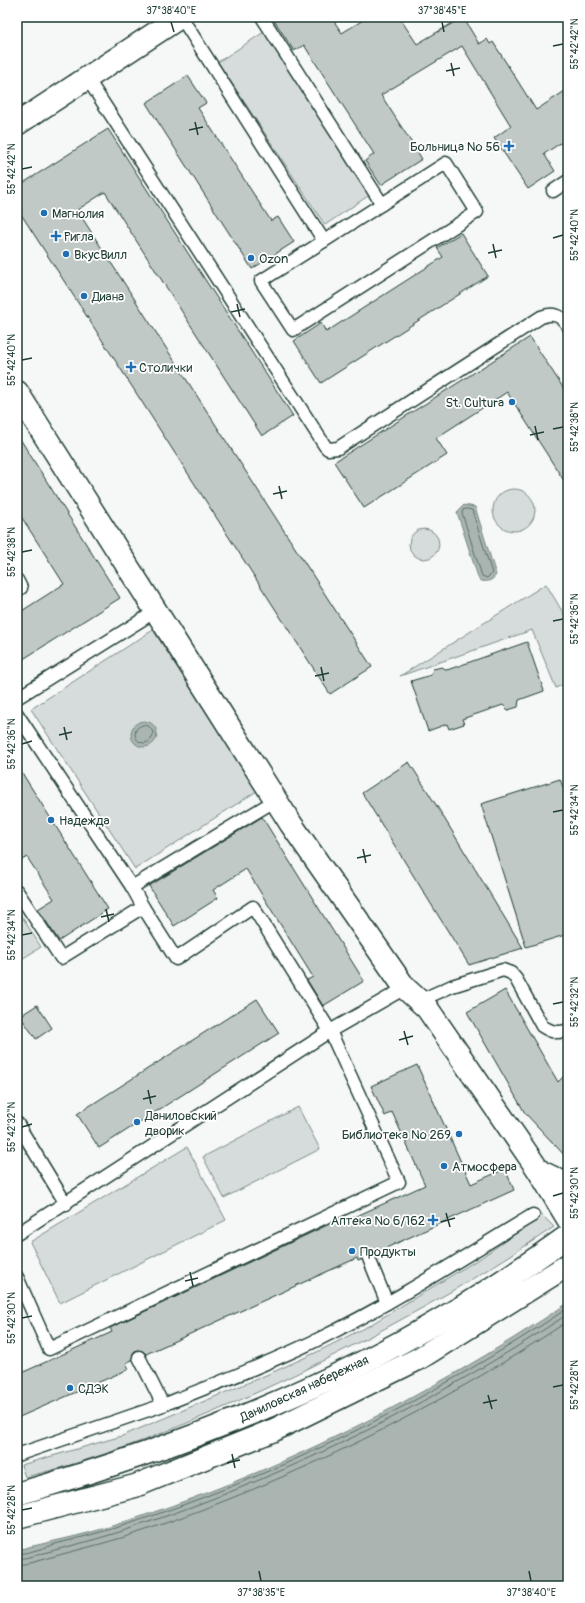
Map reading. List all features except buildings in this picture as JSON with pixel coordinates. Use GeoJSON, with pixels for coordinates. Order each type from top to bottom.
{"type":"FeatureCollection","features":[{"type":"Feature","properties":{"kind":"main road"},"geometry":{"type":"LineString","coordinates":[[17,124],[180,17]]}},
{"type":"Feature","properties":{"kind":"main road"},"geometry":{"type":"LineString","coordinates":[[19,400],[156,611],[276,800],[412,994],[427,1008],[539,1171],[568,1219]]}},
{"type":"Feature","properties":{"kind":"main road"},"geometry":{"type":"LineString","coordinates":[[539,1171],[568,1185]]}},
{"type":"Feature","properties":{"kind":"main road","name":"Даниловская набережная"},"geometry":{"type":"LineString","coordinates":[[17,1494],[105,1468],[225,1424],[295,1395],[367,1360],[450,1315],[517,1272],[568,1236]]}},
{"type":"Feature","properties":{"kind":"main road","name":"Даниловская набережная"},"geometry":{"type":"LineString","coordinates":[[17,1517],[134,1486],[274,1430],[420,1358],[568,1265]]}},
{"type":"Feature","properties":{"kind":"lane"},"geometry":{"type":"LineString","coordinates":[[180,17],[324,241]]}},
{"type":"Feature","properties":{"kind":"lane"},"geometry":{"type":"LineString","coordinates":[[262,17],[382,204]]}},
{"type":"Feature","properties":{"kind":"lane"},"geometry":{"type":"LineString","coordinates":[[87,78],[324,446],[328,449],[338,448],[541,317],[553,314],[560,316],[568,326]]}},
{"type":"Feature","properties":{"kind":"lane"},"geometry":{"type":"LineString","coordinates":[[446,163],[477,212],[293,330],[261,281],[324,241],[446,163]]}},
{"type":"Feature","properties":{"kind":"lane"},"geometry":{"type":"LineString","coordinates":[[553,191],[568,181]]}},
{"type":"Feature","properties":{"kind":"lane"},"geometry":{"type":"LineString","coordinates":[[17,580],[21,588],[17,590]]}},
{"type":"Feature","properties":{"kind":"lane"},"geometry":{"type":"LineString","coordinates":[[17,698],[156,611]]}},
{"type":"Feature","properties":{"kind":"lane"},"geometry":{"type":"LineString","coordinates":[[17,714],[132,887],[176,959],[253,907],[330,1031],[400,1182],[121,1317],[48,1349],[17,1277]]}},
{"type":"Feature","properties":{"kind":"lane"},"geometry":{"type":"LineString","coordinates":[[132,887],[276,800]]}},
{"type":"Feature","properties":{"kind":"lane"},"geometry":{"type":"LineString","coordinates":[[17,891],[61,958],[143,907]]}},
{"type":"Feature","properties":{"kind":"lane"},"geometry":{"type":"LineString","coordinates":[[17,1234],[66,1204],[330,1031],[412,994],[452,986],[503,970],[511,973],[516,979],[542,1026],[557,1033],[568,1030]]}},
{"type":"Feature","properties":{"kind":"lane"},"geometry":{"type":"LineString","coordinates":[[17,1122],[66,1204]]}},
{"type":"Feature","properties":{"kind":"lane"},"geometry":{"type":"LineString","coordinates":[[345,1208],[351,1219]]}},
{"type":"Feature","properties":{"kind":"lane"},"geometry":{"type":"LineString","coordinates":[[17,1454],[163,1405],[237,1376],[321,1338],[387,1303],[533,1215]]}},
{"type":"Feature","properties":{"kind":"lane"},"geometry":{"type":"LineString","coordinates":[[368,1256],[387,1303]]}},
{"type":"Feature","properties":{"kind":"lane"},"geometry":{"type":"LineString","coordinates":[[139,1357],[163,1405]]}},
{"type":"Feature","properties":{"kind":"shaded area"},"geometry":{"type":"Polygon","coordinates":[[[264,32],[371,194],[325,225],[218,62],[264,32]]]}},
{"type":"Feature","properties":{"kind":"shaded area"},"geometry":{"type":"Polygon","coordinates":[[[514,489],[529,495],[535,510],[529,525],[514,531],[499,525],[493,510],[499,495],[514,489]]]}},
{"type":"Feature","properties":{"kind":"shaded area"},"geometry":{"type":"Polygon","coordinates":[[[424,529],[430,530],[438,538],[438,550],[430,558],[424,559],[418,558],[410,550],[409,544],[410,538],[418,530],[424,529]]]}},
{"type":"Feature","properties":{"kind":"shaded area"},"geometry":{"type":"Polygon","coordinates":[[[546,584],[568,621],[568,681],[556,688],[532,630],[400,676],[546,584]]]}},
{"type":"Feature","properties":{"kind":"shaded area"},"geometry":{"type":"Polygon","coordinates":[[[153,630],[257,791],[135,869],[31,709],[153,630]]]}},
{"type":"Feature","properties":{"kind":"shaded area"},"geometry":{"type":"Polygon","coordinates":[[[17,909],[41,947],[17,962],[17,909]]]}},
{"type":"Feature","properties":{"kind":"shaded area"},"geometry":{"type":"Polygon","coordinates":[[[298,1107],[320,1149],[224,1198],[203,1157],[298,1107]]]}},
{"type":"Feature","properties":{"kind":"shaded area"},"geometry":{"type":"Polygon","coordinates":[[[187,1147],[226,1220],[60,1303],[30,1242],[187,1147]]]}},
{"type":"Feature","properties":{"kind":"shaded area"},"geometry":{"type":"Polygon","coordinates":[[[542,1215],[554,1227],[491,1268],[427,1306],[328,1358],[195,1420],[129,1446],[60,1468],[25,1477],[21,1465],[122,1436],[317,1352],[370,1325],[482,1257],[542,1215]]]}},
{"type":"Feature","properties":{"kind":"water"},"geometry":{"type":"Polygon","coordinates":[[[464,505],[475,507],[496,575],[489,581],[479,580],[457,512],[464,505]]]}},
{"type":"Feature","properties":{"kind":"water"},"geometry":{"type":"Polygon","coordinates":[[[144,721],[153,725],[157,734],[153,743],[144,747],[135,743],[131,734],[135,725],[144,721]]]}},
{"type":"Feature","properties":{"kind":"water"},"geometry":{"type":"Polygon","coordinates":[[[568,1303],[568,1586],[17,1586],[17,1550],[100,1530],[172,1506],[232,1483],[290,1458],[348,1431],[460,1370],[568,1303]]]}},
{"type":"Feature","properties":{"kind":"place","name":"Больница № 56"},"geometry":{"type":"Point","coordinates":[509,146]}},
{"type":"Feature","properties":{"kind":"place","name":"Магнолия"},"geometry":{"type":"Point","coordinates":[44,213]}},
{"type":"Feature","properties":{"kind":"place","name":"Ригла"},"geometry":{"type":"Point","coordinates":[56,236]}},
{"type":"Feature","properties":{"kind":"place","name":"ВкусВилл"},"geometry":{"type":"Point","coordinates":[66,254]}},
{"type":"Feature","properties":{"kind":"place","name":"Ozon"},"geometry":{"type":"Point","coordinates":[251,258]}},
{"type":"Feature","properties":{"kind":"place","name":"Диана"},"geometry":{"type":"Point","coordinates":[84,296]}},
{"type":"Feature","properties":{"kind":"place","name":"Столички"},"geometry":{"type":"Point","coordinates":[131,367]}},
{"type":"Feature","properties":{"kind":"place","name":"St. Cultura"},"geometry":{"type":"Point","coordinates":[512,402]}},
{"type":"Feature","properties":{"kind":"place","name":"Надежда"},"geometry":{"type":"Point","coordinates":[51,820]}},
{"type":"Feature","properties":{"kind":"place","name":"Даниловский дворик"},"geometry":{"type":"Point","coordinates":[137,1122]}},
{"type":"Feature","properties":{"kind":"place","name":"Библиотека № 269"},"geometry":{"type":"Point","coordinates":[459,1134]}},
{"type":"Feature","properties":{"kind":"place","name":"Атмосфера"},"geometry":{"type":"Point","coordinates":[444,1166]}},
{"type":"Feature","properties":{"kind":"place","name":"Аптека № 6/162"},"geometry":{"type":"Point","coordinates":[433,1220]}},
{"type":"Feature","properties":{"kind":"place","name":"Продукты"},"geometry":{"type":"Point","coordinates":[352,1251]}},
{"type":"Feature","properties":{"kind":"place","name":"СДЭК"},"geometry":{"type":"Point","coordinates":[70,1388]}}]}
